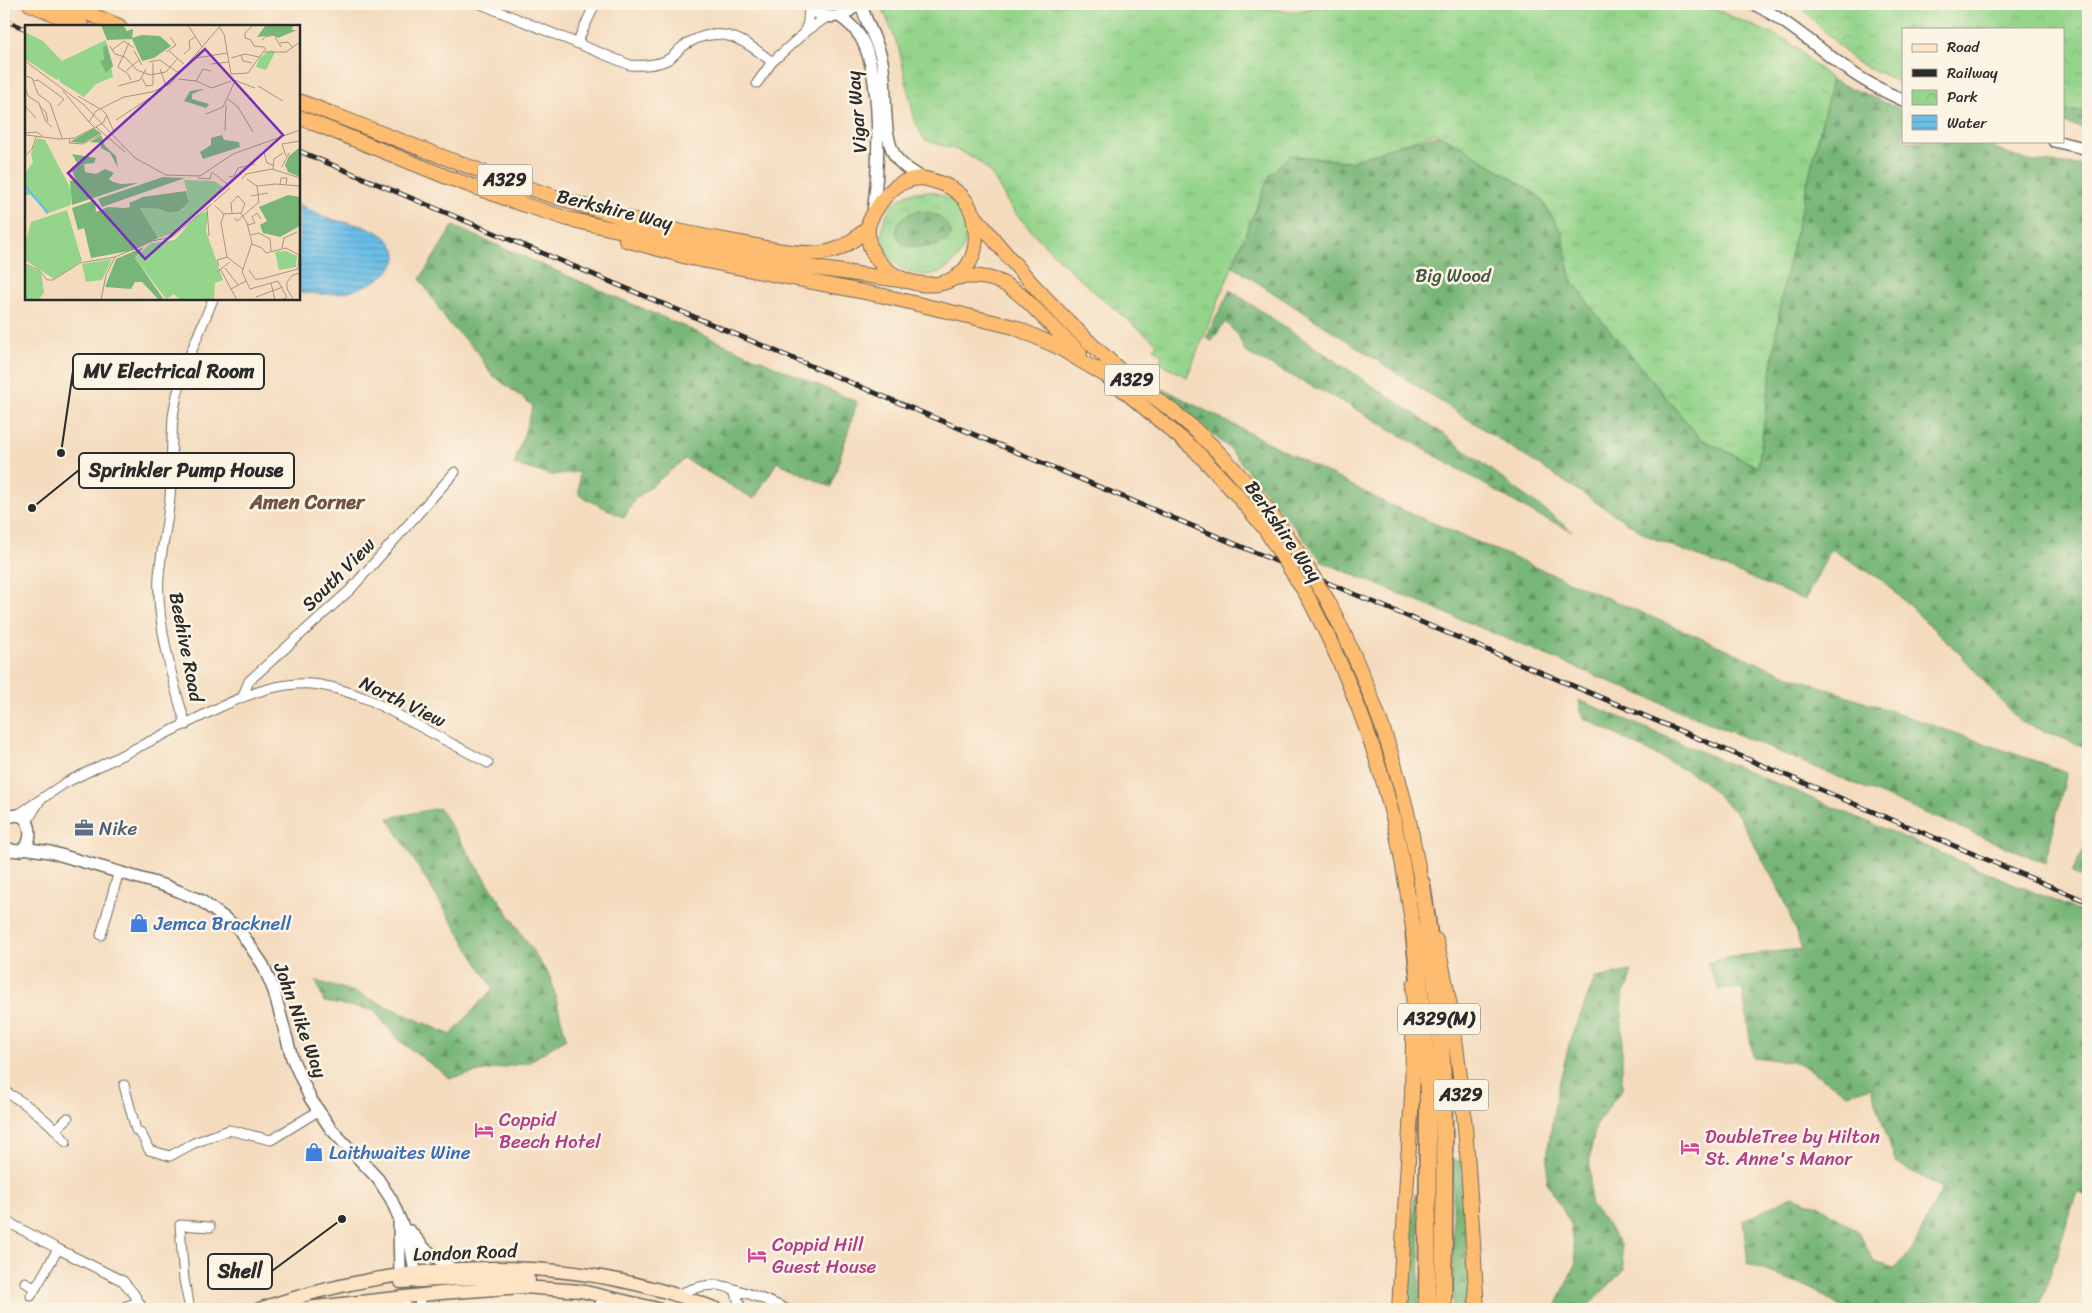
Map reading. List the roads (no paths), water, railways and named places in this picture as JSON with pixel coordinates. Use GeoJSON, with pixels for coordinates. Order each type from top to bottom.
{"type":"FeatureCollection","features":[{"type":"Feature","properties":{"kind":"highway"},"geometry":{"type":"LineString","coordinates":[[30,4],[80,25]]}},
{"type":"Feature","properties":{"kind":"highway"},"geometry":{"type":"LineString","coordinates":[[65,4],[117,25]]}},
{"type":"Feature","properties":{"kind":"highway","name":"Berkshire Way"},"geometry":{"type":"LineString","coordinates":[[300,101],[523,187],[605,213],[673,231],[793,252],[822,253],[848,244],[868,228]]}},
{"type":"Feature","properties":{"kind":"highway","name":"Berkshire Way"},"geometry":{"type":"LineString","coordinates":[[300,117],[516,202],[568,218],[752,259],[906,281]]}},
{"type":"Feature","properties":{"kind":"highway"},"geometry":{"type":"LineString","coordinates":[[868,228],[873,214],[885,197],[896,186],[908,180],[922,178]]}},
{"type":"Feature","properties":{"kind":"highway","name":"A329"},"geometry":{"type":"LineString","coordinates":[[868,228],[870,246],[877,258],[888,270],[906,281],[934,285],[955,278],[967,267],[974,251],[976,238],[974,215],[966,200],[954,188],[922,178]]}},
{"type":"Feature","properties":{"kind":"highway","name":"Berkshire Way"},"geometry":{"type":"LineString","coordinates":[[974,215],[1004,253],[1092,345],[1192,427],[1224,458],[1255,493],[1292,543],[1328,601],[1360,669],[1384,733],[1404,799],[1422,884]]}},
{"type":"Feature","properties":{"kind":"highway","name":"A329"},"geometry":{"type":"LineString","coordinates":[[568,218],[614,237],[691,258],[921,304],[1014,327],[1056,346],[1103,374]]}},
{"type":"Feature","properties":{"kind":"highway","name":"Berkshire Way"},"geometry":{"type":"LineString","coordinates":[[955,278],[967,276],[984,277],[1009,285],[1103,374],[1195,450],[1237,495],[1265,530],[1308,596],[1342,664],[1376,755],[1399,842],[1414,934]]}},
{"type":"Feature","properties":{"kind":"highway","name":"A329"},"geometry":{"type":"LineString","coordinates":[[1422,884],[1448,992],[1458,1068],[1477,1309]]}},
{"type":"Feature","properties":{"kind":"highway","name":"A329(M)"},"geometry":{"type":"LineString","coordinates":[[1422,884],[1442,1060],[1444,1155],[1443,1309]]}},
{"type":"Feature","properties":{"kind":"highway","name":"A329"},"geometry":{"type":"LineString","coordinates":[[1399,1309],[1412,1096],[1414,934]]}},
{"type":"Feature","properties":{"kind":"highway","name":"A329(M)"},"geometry":{"type":"LineString","coordinates":[[1414,934],[1428,1090],[1427,1309]]}},
{"type":"Feature","properties":{"kind":"main road","name":"London Road"},"geometry":{"type":"LineString","coordinates":[[259,1309],[291,1298],[451,1268],[482,1267],[545,1270],[619,1281],[717,1309]]}},
{"type":"Feature","properties":{"kind":"main road"},"geometry":{"type":"LineString","coordinates":[[419,1303],[416,1276],[506,1278],[544,1282],[557,1289]]}},
{"type":"Feature","properties":{"kind":"main road"},"geometry":{"type":"LineString","coordinates":[[400,1278],[405,1304]]}},
{"type":"Feature","properties":{"kind":"main road","name":"London Road"},"geometry":{"type":"LineString","coordinates":[[297,1309],[419,1303],[506,1288],[581,1290],[658,1309]]}},
{"type":"Feature","properties":{"kind":"street"},"geometry":{"type":"LineString","coordinates":[[481,4],[630,65],[652,65],[668,60],[684,46],[701,36],[721,33],[741,40],[772,62]]}},
{"type":"Feature","properties":{"kind":"street"},"geometry":{"type":"LineString","coordinates":[[577,42],[595,4]]}},
{"type":"Feature","properties":{"kind":"street"},"geometry":{"type":"LineString","coordinates":[[808,5],[816,13],[827,17],[839,16],[850,11],[857,4]]}},
{"type":"Feature","properties":{"kind":"street","name":"Vigar Way"},"geometry":{"type":"LineString","coordinates":[[861,4],[882,61],[888,127],[892,147],[901,163],[922,178]]}},
{"type":"Feature","properties":{"kind":"street"},"geometry":{"type":"LineString","coordinates":[[1754,4],[1794,27],[1846,69],[1876,88],[1902,100]]}},
{"type":"Feature","properties":{"kind":"street"},"geometry":{"type":"LineString","coordinates":[[804,33],[808,22],[808,5]]}},
{"type":"Feature","properties":{"kind":"street","name":"Vigar Way"},"geometry":{"type":"LineString","coordinates":[[839,16],[851,25],[861,39],[872,71],[878,148],[873,214]]}},
{"type":"Feature","properties":{"kind":"street"},"geometry":{"type":"LineString","coordinates":[[757,82],[772,62],[804,33],[827,17]]}},
{"type":"Feature","properties":{"kind":"street"},"geometry":{"type":"LineString","coordinates":[[2058,142],[2088,149]]}},
{"type":"Feature","properties":{"kind":"street","name":"Beehive Road"},"geometry":{"type":"LineString","coordinates":[[8,817],[40,800],[65,782],[186,725],[175,690],[168,655],[162,620],[159,576],[170,499],[173,417],[188,360],[213,300]]}},
{"type":"Feature","properties":{"kind":"street","name":"South View"},"geometry":{"type":"LineString","coordinates":[[243,696],[249,681],[350,590],[455,472]]}},
{"type":"Feature","properties":{"kind":"street","name":"North View"},"geometry":{"type":"LineString","coordinates":[[186,725],[243,696],[287,685],[318,684],[372,701],[488,763]]}},
{"type":"Feature","properties":{"kind":"street","name":"Beehive Road"},"geometry":{"type":"LineString","coordinates":[[29,827],[40,800]]}},
{"type":"Feature","properties":{"kind":"street"},"geometry":{"type":"LineString","coordinates":[[8,817],[29,827],[50,852]]}},
{"type":"Feature","properties":{"kind":"street"},"geometry":{"type":"LineString","coordinates":[[23,848],[29,841],[29,827]]}},
{"type":"Feature","properties":{"kind":"street","name":"John Nike Way"},"geometry":{"type":"LineString","coordinates":[[6,851],[23,848],[50,852],[166,886],[200,900],[238,928],[264,965],[274,991],[292,1058],[318,1111],[331,1129],[378,1179],[410,1243],[416,1276]]}},
{"type":"Feature","properties":{"kind":"street"},"geometry":{"type":"LineString","coordinates":[[101,935],[118,871]]}},
{"type":"Feature","properties":{"kind":"street"},"geometry":{"type":"LineString","coordinates":[[124,1085],[136,1130],[142,1135],[148,1150],[170,1156],[194,1143],[229,1130],[272,1140],[318,1111]]}},
{"type":"Feature","properties":{"kind":"street"},"geometry":{"type":"LineString","coordinates":[[4,1090],[56,1129],[66,1142]]}},
{"type":"Feature","properties":{"kind":"street"},"geometry":{"type":"LineString","coordinates":[[56,1129],[68,1118]]}},
{"type":"Feature","properties":{"kind":"street","name":"John Nike Way"},"geometry":{"type":"LineString","coordinates":[[398,1216],[418,1243],[451,1268]]}},
{"type":"Feature","properties":{"kind":"street","name":"John Nike Way"},"geometry":{"type":"LineString","coordinates":[[398,1216],[400,1278]]}},
{"type":"Feature","properties":{"kind":"street"},"geometry":{"type":"LineString","coordinates":[[4,1220],[123,1281],[141,1306]]}},
{"type":"Feature","properties":{"kind":"street"},"geometry":{"type":"LineString","coordinates":[[190,1309],[184,1280],[180,1225],[210,1227]]}},
{"type":"Feature","properties":{"kind":"street"},"geometry":{"type":"LineString","coordinates":[[25,1282],[33,1292],[58,1249]]}},
{"type":"Feature","properties":{"kind":"street"},"geometry":{"type":"LineString","coordinates":[[674,1296],[696,1287],[716,1285],[748,1294],[786,1309]]}},
{"type":"Feature","properties":{"kind":"street"},"geometry":{"type":"LineString","coordinates":[[735,1290],[740,1307]]}},
{"type":"Feature","properties":{"kind":"street"},"geometry":{"type":"LineString","coordinates":[[740,1307],[741,1301],[748,1294]]}},
{"type":"Feature","properties":{"kind":"street"},"geometry":{"type":"LineString","coordinates":[[596,1309],[605,1298],[610,1296]]}},
{"type":"Feature","properties":{"kind":"street"},"geometry":{"type":"LineString","coordinates":[[126,1306],[141,1306]]}},
{"type":"Feature","properties":{"kind":"water"},"geometry":{"type":"Polygon","coordinates":[[[300,205],[326,218],[378,232],[394,247],[396,257],[393,266],[375,281],[352,291],[314,294],[300,292],[300,205]]]}},
{"type":"Feature","properties":{"kind":"railway"},"geometry":{"type":"LineString","coordinates":[[4,20],[25,29]]}},
{"type":"Feature","properties":{"kind":"railway"},"geometry":{"type":"LineString","coordinates":[[300,151],[2088,902]]}},
{"type":"Feature","properties":{"kind":"place","name":"MV Electrical Room"},"geometry":{"type":"Point","coordinates":[61,453]}},
{"type":"Feature","properties":{"kind":"place","name":"Sprinkler Pump House"},"geometry":{"type":"Point","coordinates":[32,508]}},
{"type":"Feature","properties":{"kind":"place","name":"Nike"},"geometry":{"type":"Point","coordinates":[84,828]}},
{"type":"Feature","properties":{"kind":"place","name":"Jemca Bracknell"},"geometry":{"type":"Point","coordinates":[139,923]}},
{"type":"Feature","properties":{"kind":"place","name":"Coppid Beech Hotel"},"geometry":{"type":"Point","coordinates":[484,1130]}},
{"type":"Feature","properties":{"kind":"place","name":"DoubleTree by Hilton St. Anne's Manor"},"geometry":{"type":"Point","coordinates":[1690,1147]}},
{"type":"Feature","properties":{"kind":"place","name":"Laithwaites Wine"},"geometry":{"type":"Point","coordinates":[314,1152]}},
{"type":"Feature","properties":{"kind":"place","name":"Shell"},"geometry":{"type":"Point","coordinates":[342,1219]}},
{"type":"Feature","properties":{"kind":"place","name":"Coppid Hill Guest House"},"geometry":{"type":"Point","coordinates":[757,1255]}},
{"type":"Feature","properties":{"kind":"district","name":"Amen Corner"},"geometry":{"type":"Point","coordinates":[307,502]}},
{"type":"Feature","properties":{"kind":"park label","name":"Big Wood"},"geometry":{"type":"Point","coordinates":[1453,275]}}]}
